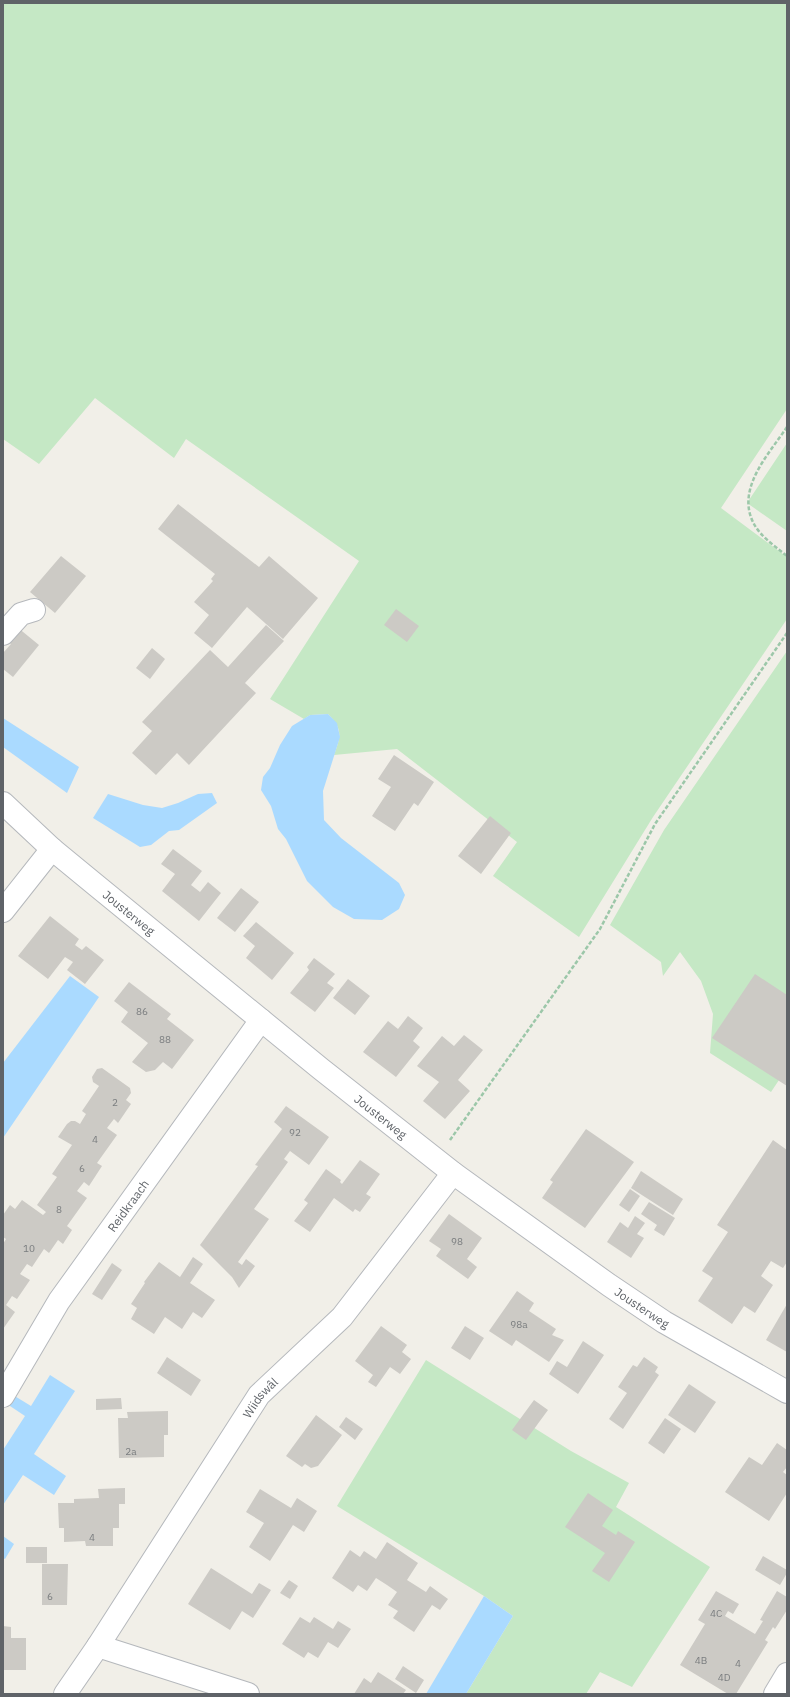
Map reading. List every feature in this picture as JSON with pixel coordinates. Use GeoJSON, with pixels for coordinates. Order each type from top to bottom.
{"type":"FeatureCollection","features":[{"type":"Feature","properties":{"kind":"street"},"geometry":{"type":"LineString","coordinates":[[3,634],[21,614],[34,610]]}},
{"type":"Feature","properties":{"kind":"street","name":"Jousterweg"},"geometry":{"type":"LineString","coordinates":[[3,803],[52,849],[435,1160],[609,1285],[664,1322],[787,1392]]}},
{"type":"Feature","properties":{"kind":"street"},"geometry":{"type":"LineString","coordinates":[[3,911],[52,849]]}},
{"type":"Feature","properties":{"kind":"street","name":"Reidkraach"},"geometry":{"type":"LineString","coordinates":[[3,1396],[59,1301],[261,1020]]}},
{"type":"Feature","properties":{"kind":"street","name":"Wiidswâl"},"geometry":{"type":"LineString","coordinates":[[65,1694],[98,1646],[259,1395],[342,1317],[453,1173]]}},
{"type":"Feature","properties":{"kind":"street"},"geometry":{"type":"LineString","coordinates":[[98,1646],[248,1694]]}},
{"type":"Feature","properties":{"kind":"street"},"geometry":{"type":"LineString","coordinates":[[775,1694],[787,1674]]}},
{"type":"Feature","properties":{"kind":"path"},"geometry":{"type":"LineString","coordinates":[[787,427],[755,475],[749,490],[748,508],[754,524],[764,538],[787,556]]}},
{"type":"Feature","properties":{"kind":"path"},"geometry":{"type":"LineString","coordinates":[[435,1160],[600,929],[655,824],[787,633]]}},
{"type":"Feature","properties":{"kind":"green space"},"geometry":{"type":"Polygon","coordinates":[[[3,3],[787,3],[787,409],[721,508],[787,557],[787,619],[653,817],[579,937],[493,876],[517,842],[397,749],[334,755],[338,743],[339,733],[336,724],[328,714],[310,715],[304,719],[270,699],[359,561],[186,439],[174,458],[95,398],[39,464],[3,439],[3,3]]]}},
{"type":"Feature","properties":{"kind":"green space"},"geometry":{"type":"Polygon","coordinates":[[[787,443],[787,531],[747,503],[787,443]]]}},
{"type":"Feature","properties":{"kind":"green space"},"geometry":{"type":"Polygon","coordinates":[[[787,651],[787,1068],[771,1092],[710,1053],[713,1014],[701,981],[680,952],[663,976],[661,962],[610,925],[664,830],[787,651]]]}},
{"type":"Feature","properties":{"kind":"green space"},"geometry":{"type":"Polygon","coordinates":[[[426,1360],[571,1451],[629,1483],[616,1507],[710,1567],[632,1687],[600,1672],[586,1694],[466,1694],[513,1616],[484,1596],[337,1506],[426,1360]]]}},
{"type":"Feature","properties":{"kind":"water"},"geometry":{"type":"Polygon","coordinates":[[[328,714],[337,723],[340,737],[323,791],[324,820],[341,838],[399,883],[405,895],[399,909],[382,920],[354,919],[333,907],[307,881],[286,839],[278,829],[271,806],[261,790],[263,777],[270,768],[280,745],[292,726],[310,715],[328,714]]]}},
{"type":"Feature","properties":{"kind":"water"},"geometry":{"type":"Polygon","coordinates":[[[3,718],[79,767],[67,793],[3,747],[3,718]]]}},
{"type":"Feature","properties":{"kind":"water"},"geometry":{"type":"Polygon","coordinates":[[[212,793],[217,803],[179,830],[169,831],[151,845],[140,847],[93,818],[108,794],[143,805],[162,808],[198,794],[212,793]]]}},
{"type":"Feature","properties":{"kind":"water"},"geometry":{"type":"Polygon","coordinates":[[[70,976],[99,997],[3,1138],[3,1063],[70,976]]]}},
{"type":"Feature","properties":{"kind":"water"},"geometry":{"type":"Polygon","coordinates":[[[50,1375],[75,1391],[34,1454],[66,1476],[54,1495],[23,1475],[3,1505],[3,1450],[25,1416],[7,1404],[13,1395],[31,1406],[50,1375]]]}},
{"type":"Feature","properties":{"kind":"water"},"geometry":{"type":"Polygon","coordinates":[[[3,1536],[14,1544],[5,1559],[3,1558],[3,1536]]]}},
{"type":"Feature","properties":{"kind":"water"},"geometry":{"type":"Polygon","coordinates":[[[484,1596],[513,1616],[466,1694],[426,1694],[484,1596]]]}},
{"type":"Feature","properties":{"kind":"building"},"geometry":{"type":"Polygon","coordinates":[[[178,504],[259,567],[269,556],[318,598],[283,639],[247,607],[212,648],[194,633],[209,615],[194,602],[213,581],[211,579],[215,574],[158,529],[178,504]]]}},
{"type":"Feature","properties":{"kind":"building"},"geometry":{"type":"Polygon","coordinates":[[[61,556],[86,576],[55,613],[30,592],[61,556]]]}},
{"type":"Feature","properties":{"kind":"building"},"geometry":{"type":"Polygon","coordinates":[[[396,609],[419,626],[407,642],[384,625],[396,609]]]}},
{"type":"Feature","properties":{"kind":"building"},"geometry":{"type":"Polygon","coordinates":[[[266,625],[284,641],[245,683],[256,693],[189,765],[177,753],[156,775],[132,753],[152,731],[142,722],[210,650],[228,667],[266,625]]]}},
{"type":"Feature","properties":{"kind":"building"},"geometry":{"type":"Polygon","coordinates":[[[17,627],[39,645],[13,677],[3,669],[3,653],[11,644],[6,640],[17,627]]]}},
{"type":"Feature","properties":{"kind":"building"},"geometry":{"type":"Polygon","coordinates":[[[152,648],[165,659],[150,679],[136,668],[152,648]]]}},
{"type":"Feature","properties":{"kind":"building"},"geometry":{"type":"Polygon","coordinates":[[[394,755],[434,782],[418,806],[414,803],[395,831],[372,816],[391,787],[378,779],[394,755]]]}},
{"type":"Feature","properties":{"kind":"building"},"geometry":{"type":"Polygon","coordinates":[[[490,816],[511,833],[481,874],[458,856],[490,816]]]}},
{"type":"Feature","properties":{"kind":"building"},"geometry":{"type":"Polygon","coordinates":[[[173,849],[202,871],[191,885],[200,892],[208,882],[221,893],[199,921],[162,891],[175,874],[161,864],[173,849]]]}},
{"type":"Feature","properties":{"kind":"building"},"geometry":{"type":"Polygon","coordinates":[[[241,888],[259,902],[235,932],[217,918],[241,888]]]}},
{"type":"Feature","properties":{"kind":"building"},"geometry":{"type":"Polygon","coordinates":[[[50,916],[79,939],[75,945],[82,950],[86,946],[104,960],[85,984],[67,970],[73,962],[65,957],[48,979],[18,956],[50,916]]]}},
{"type":"Feature","properties":{"kind":"building"},"geometry":{"type":"Polygon","coordinates":[[[256,922],[294,953],[272,980],[246,958],[255,946],[243,936],[256,922]]]}},
{"type":"Feature","properties":{"kind":"building"},"geometry":{"type":"Polygon","coordinates":[[[314,958],[335,974],[327,983],[334,988],[315,1012],[290,993],[309,970],[307,967],[314,958]]]}},
{"type":"Feature","properties":{"kind":"building"},"geometry":{"type":"Polygon","coordinates":[[[755,974],[787,995],[787,1086],[712,1038],[755,974]]]}},
{"type":"Feature","properties":{"kind":"building"},"geometry":{"type":"Polygon","coordinates":[[[348,979],[370,996],[355,1015],[333,998],[348,979]]]}},
{"type":"Feature","properties":{"kind":"building"},"geometry":{"type":"Polygon","coordinates":[[[129,982],[171,1014],[167,1019],[194,1040],[172,1069],[163,1062],[155,1070],[146,1072],[132,1062],[148,1043],[121,1022],[128,1012],[114,1001],[129,982]]]}},
{"type":"Feature","properties":{"kind":"building"},"geometry":{"type":"Polygon","coordinates":[[[408,1016],[423,1028],[413,1041],[420,1047],[396,1077],[363,1052],[388,1021],[398,1029],[408,1016]]]}},
{"type":"Feature","properties":{"kind":"building"},"geometry":{"type":"Polygon","coordinates":[[[464,1035],[483,1050],[458,1080],[470,1091],[445,1119],[423,1101],[439,1082],[417,1066],[442,1036],[454,1046],[464,1035]]]}},
{"type":"Feature","properties":{"kind":"building"},"geometry":{"type":"Polygon","coordinates":[[[102,1068],[130,1088],[131,1093],[126,1100],[131,1104],[118,1123],[114,1119],[107,1128],[117,1135],[97,1163],[102,1166],[89,1186],[84,1182],[77,1191],[87,1198],[67,1226],[72,1230],[63,1244],[58,1240],[49,1253],[44,1249],[32,1267],[27,1264],[20,1274],[30,1280],[17,1299],[12,1296],[6,1305],[15,1312],[3,1329],[3,1244],[6,1239],[3,1237],[3,1215],[10,1205],[15,1209],[22,1200],[43,1215],[46,1212],[37,1205],[57,1177],[52,1174],[72,1145],[58,1137],[67,1124],[71,1121],[75,1121],[80,1124],[86,1114],[82,1111],[99,1086],[93,1082],[92,1077],[97,1069],[102,1068]]]}},
{"type":"Feature","properties":{"kind":"building"},"geometry":{"type":"Polygon","coordinates":[[[286,1106],[329,1137],[309,1165],[290,1151],[284,1159],[288,1162],[254,1209],[269,1219],[238,1262],[242,1265],[246,1259],[255,1266],[239,1288],[232,1277],[200,1245],[258,1166],[255,1165],[282,1129],[274,1122],[286,1106]]]}},
{"type":"Feature","properties":{"kind":"building"},"geometry":{"type":"Polygon","coordinates":[[[586,1129],[634,1162],[585,1228],[542,1198],[553,1182],[550,1180],[586,1129]]]}},
{"type":"Feature","properties":{"kind":"building"},"geometry":{"type":"Polygon","coordinates":[[[773,1140],[787,1150],[787,1262],[783,1268],[771,1261],[761,1276],[773,1285],[755,1313],[744,1306],[732,1324],[698,1301],[713,1278],[702,1271],[728,1232],[717,1225],[773,1140]]]}},
{"type":"Feature","properties":{"kind":"building"},"geometry":{"type":"Polygon","coordinates":[[[360,1160],[380,1174],[366,1194],[371,1197],[360,1212],[355,1209],[353,1212],[334,1198],[310,1232],[294,1221],[308,1203],[304,1200],[326,1169],[341,1180],[340,1182],[342,1184],[360,1160]]]}},
{"type":"Feature","properties":{"kind":"building"},"geometry":{"type":"Polygon","coordinates":[[[641,1171],[683,1199],[673,1215],[631,1188],[641,1171]]]}},
{"type":"Feature","properties":{"kind":"building"},"geometry":{"type":"Polygon","coordinates":[[[630,1189],[640,1196],[629,1212],[619,1205],[630,1189]]]}},
{"type":"Feature","properties":{"kind":"building"},"geometry":{"type":"Polygon","coordinates":[[[649,1202],[675,1218],[664,1236],[654,1230],[657,1225],[641,1214],[649,1202]]]}},
{"type":"Feature","properties":{"kind":"building"},"geometry":{"type":"Polygon","coordinates":[[[449,1214],[482,1238],[467,1259],[477,1267],[468,1279],[436,1256],[441,1249],[429,1241],[449,1214]]]}},
{"type":"Feature","properties":{"kind":"building"},"geometry":{"type":"Polygon","coordinates":[[[635,1216],[645,1223],[637,1234],[644,1238],[631,1258],[607,1242],[620,1222],[628,1228],[635,1216]]]}},
{"type":"Feature","properties":{"kind":"building"},"geometry":{"type":"Polygon","coordinates":[[[193,1257],[203,1264],[190,1283],[215,1300],[202,1318],[193,1312],[182,1329],[165,1317],[154,1334],[131,1319],[137,1308],[131,1304],[145,1283],[144,1282],[159,1262],[180,1277],[193,1257]]]}},
{"type":"Feature","properties":{"kind":"building"},"geometry":{"type":"Polygon","coordinates":[[[112,1263],[122,1270],[102,1300],[92,1294],[112,1263]]]}},
{"type":"Feature","properties":{"kind":"building"},"geometry":{"type":"Polygon","coordinates":[[[517,1291],[534,1303],[529,1311],[556,1329],[552,1335],[564,1340],[549,1362],[516,1340],[512,1346],[489,1331],[517,1291]]]}},
{"type":"Feature","properties":{"kind":"building"},"geometry":{"type":"Polygon","coordinates":[[[787,1304],[787,1352],[766,1340],[787,1304]]]}},
{"type":"Feature","properties":{"kind":"building"},"geometry":{"type":"Polygon","coordinates":[[[381,1326],[407,1345],[402,1352],[411,1359],[400,1374],[390,1367],[376,1387],[368,1382],[373,1375],[355,1361],[381,1326]]]}},
{"type":"Feature","properties":{"kind":"building"},"geometry":{"type":"Polygon","coordinates":[[[465,1326],[484,1338],[470,1360],[451,1348],[465,1326]]]}},
{"type":"Feature","properties":{"kind":"building"},"geometry":{"type":"Polygon","coordinates":[[[583,1341],[604,1355],[578,1394],[549,1374],[557,1361],[567,1367],[583,1341]]]}},
{"type":"Feature","properties":{"kind":"building"},"geometry":{"type":"Polygon","coordinates":[[[167,1357],[201,1380],[191,1396],[157,1373],[167,1357]]]}},
{"type":"Feature","properties":{"kind":"building"},"geometry":{"type":"Polygon","coordinates":[[[644,1357],[658,1367],[655,1372],[659,1375],[623,1429],[609,1419],[627,1393],[618,1387],[633,1365],[637,1367],[644,1357]]]}},
{"type":"Feature","properties":{"kind":"building"},"geometry":{"type":"Polygon","coordinates":[[[689,1384],[716,1402],[695,1433],[668,1415],[689,1384]]]}},
{"type":"Feature","properties":{"kind":"building"},"geometry":{"type":"Polygon","coordinates":[[[121,1398],[122,1409],[96,1410],[96,1399],[121,1398]]]}},
{"type":"Feature","properties":{"kind":"building"},"geometry":{"type":"Polygon","coordinates":[[[534,1400],[548,1410],[526,1440],[512,1430],[534,1400]]]}},
{"type":"Feature","properties":{"kind":"building"},"geometry":{"type":"Polygon","coordinates":[[[168,1411],[168,1435],[164,1435],[164,1457],[119,1458],[118,1418],[128,1418],[127,1412],[168,1411]]]}},
{"type":"Feature","properties":{"kind":"building"},"geometry":{"type":"Polygon","coordinates":[[[316,1415],[342,1435],[318,1466],[311,1468],[305,1464],[302,1467],[286,1456],[316,1415]]]}},
{"type":"Feature","properties":{"kind":"building"},"geometry":{"type":"Polygon","coordinates":[[[346,1417],[363,1429],[355,1440],[339,1427],[346,1417]]]}},
{"type":"Feature","properties":{"kind":"building"},"geometry":{"type":"Polygon","coordinates":[[[665,1418],[681,1429],[664,1454],[648,1443],[665,1418]]]}},
{"type":"Feature","properties":{"kind":"building"},"geometry":{"type":"Polygon","coordinates":[[[777,1443],[787,1450],[787,1467],[783,1472],[787,1475],[787,1493],[769,1521],[725,1492],[749,1457],[762,1465],[777,1443]]]}},
{"type":"Feature","properties":{"kind":"building"},"geometry":{"type":"Polygon","coordinates":[[[125,1488],[125,1504],[119,1504],[119,1528],[113,1528],[113,1546],[86,1546],[85,1541],[64,1542],[64,1528],[59,1528],[58,1503],[74,1503],[74,1499],[99,1498],[98,1489],[125,1488]]]}},
{"type":"Feature","properties":{"kind":"building"},"geometry":{"type":"Polygon","coordinates":[[[260,1489],[291,1508],[297,1498],[317,1511],[304,1532],[293,1525],[270,1561],[249,1547],[264,1523],[246,1512],[260,1489]]]}},
{"type":"Feature","properties":{"kind":"building"},"geometry":{"type":"Polygon","coordinates":[[[588,1493],[613,1510],[602,1526],[616,1535],[618,1531],[635,1542],[609,1582],[592,1571],[605,1553],[565,1527],[588,1493]]]}},
{"type":"Feature","properties":{"kind":"building"},"geometry":{"type":"Polygon","coordinates":[[[387,1542],[418,1563],[407,1580],[426,1592],[430,1586],[448,1599],[440,1610],[432,1605],[414,1632],[393,1618],[398,1611],[388,1605],[397,1592],[387,1585],[376,1578],[367,1591],[358,1585],[353,1592],[332,1578],[350,1550],[360,1557],[364,1551],[376,1559],[387,1542]]]}},
{"type":"Feature","properties":{"kind":"building"},"geometry":{"type":"Polygon","coordinates":[[[26,1547],[47,1547],[47,1563],[26,1563],[26,1547]]]}},
{"type":"Feature","properties":{"kind":"building"},"geometry":{"type":"Polygon","coordinates":[[[763,1556],[787,1570],[787,1573],[780,1585],[755,1570],[763,1556]]]}},
{"type":"Feature","properties":{"kind":"building"},"geometry":{"type":"Polygon","coordinates":[[[42,1564],[68,1564],[67,1605],[42,1605],[42,1564]]]}},
{"type":"Feature","properties":{"kind":"building"},"geometry":{"type":"Polygon","coordinates":[[[211,1568],[252,1594],[259,1583],[271,1590],[253,1618],[242,1611],[230,1630],[188,1604],[211,1568]]]}},
{"type":"Feature","properties":{"kind":"building"},"geometry":{"type":"Polygon","coordinates":[[[289,1580],[298,1586],[290,1599],[280,1593],[289,1580]]]}},
{"type":"Feature","properties":{"kind":"building"},"geometry":{"type":"Polygon","coordinates":[[[716,1591],[739,1604],[733,1614],[728,1611],[725,1616],[755,1634],[763,1621],[760,1620],[777,1591],[787,1597],[787,1610],[775,1629],[773,1627],[765,1640],[768,1642],[736,1694],[728,1694],[680,1665],[705,1624],[698,1620],[716,1591]]]}},
{"type":"Feature","properties":{"kind":"building"},"geometry":{"type":"Polygon","coordinates":[[[300,1617],[310,1623],[314,1617],[333,1629],[338,1621],[351,1629],[338,1648],[328,1642],[318,1658],[308,1652],[304,1658],[282,1644],[300,1617]]]}},
{"type":"Feature","properties":{"kind":"building"},"geometry":{"type":"Polygon","coordinates":[[[3,1626],[11,1627],[11,1638],[26,1638],[26,1670],[3,1670],[3,1626]]]}},
{"type":"Feature","properties":{"kind":"building"},"geometry":{"type":"Polygon","coordinates":[[[403,1666],[424,1680],[416,1693],[395,1679],[403,1666]]]}},
{"type":"Feature","properties":{"kind":"building"},"geometry":{"type":"Polygon","coordinates":[[[378,1672],[406,1690],[403,1694],[354,1694],[364,1678],[371,1683],[378,1672]]]}}]}
